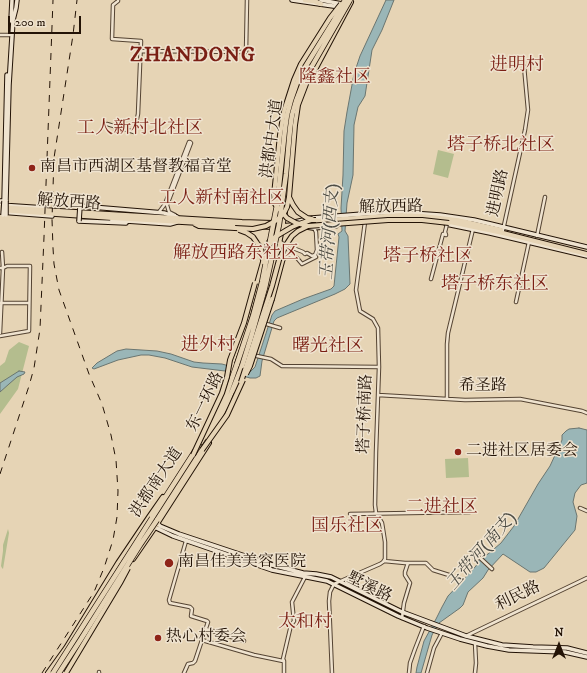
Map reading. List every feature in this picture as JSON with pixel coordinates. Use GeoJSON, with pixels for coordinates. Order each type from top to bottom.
{"type":"FeatureCollection","features":[{"type":"Feature","properties":{"kind":"highway"},"geometry":{"type":"LineString","coordinates":[[305,0],[321,2]]}},
{"type":"Feature","properties":{"kind":"highway","name":"东一环路"},"geometry":{"type":"LineString","coordinates":[[59,673],[202,450],[227,404],[252,334],[265,288],[278,224],[286,174],[292,115],[296,100],[304,80],[351,0]]}},
{"type":"Feature","properties":{"kind":"highway","name":"东一环路"},"geometry":{"type":"LineString","coordinates":[[53,673],[193,454],[213,422],[224,400],[253,316],[262,282],[277,205],[287,114],[299,77],[333,22],[342,2]]}},
{"type":"Feature","properties":{"kind":"main road","name":"洪都中大道"},"geometry":{"type":"LineString","coordinates":[[283,225],[293,126],[299,99],[351,0]]}},
{"type":"Feature","properties":{"kind":"main road","name":"洪都中大道"},"geometry":{"type":"LineString","coordinates":[[272,225],[277,195],[283,125],[287,103],[300,70],[342,2]]}},
{"type":"Feature","properties":{"kind":"main road"},"geometry":{"type":"LineString","coordinates":[[342,2],[301,64],[284,110],[274,195],[275,204],[287,218],[296,224],[308,226],[388,220],[422,220],[474,228]]}},
{"type":"Feature","properties":{"kind":"main road"},"geometry":{"type":"LineString","coordinates":[[193,222],[199,226],[253,229],[272,223],[284,213],[287,206],[298,105],[314,63]]}},
{"type":"Feature","properties":{"kind":"main road"},"geometry":{"type":"LineString","coordinates":[[288,197],[298,212],[307,218],[316,220]]}},
{"type":"Feature","properties":{"kind":"main road","name":"解放西路"},"geometry":{"type":"LineString","coordinates":[[0,206],[193,222],[272,225],[353,220],[380,216],[402,215],[440,218],[504,229],[587,254]]}},
{"type":"Feature","properties":{"kind":"main road","name":"解放西路"},"geometry":{"type":"LineString","coordinates":[[2,213],[242,222],[272,225]]}},
{"type":"Feature","properties":{"kind":"main road"},"geometry":{"type":"LineString","coordinates":[[193,454],[229,376],[246,326],[263,262],[270,242],[275,237],[299,224],[311,220],[380,216]]}},
{"type":"Feature","properties":{"kind":"main road","name":"解放西路"},"geometry":{"type":"LineString","coordinates":[[353,220],[365,222],[403,218],[450,222],[587,254]]}},
{"type":"Feature","properties":{"kind":"main road","name":"洪都南大道"},"geometry":{"type":"LineString","coordinates":[[48,673],[66,648],[118,563],[203,436],[223,399],[229,376],[250,320],[261,282],[272,225]]}},
{"type":"Feature","properties":{"kind":"main road","name":"洪都南大道"},"geometry":{"type":"LineString","coordinates":[[62,673],[123,574],[157,526],[224,418],[241,381],[259,322],[283,225]]}},
{"type":"Feature","properties":{"kind":"main road"},"geometry":{"type":"LineString","coordinates":[[202,450],[227,415],[241,381],[279,260],[286,245],[292,236],[308,226]]}},
{"type":"Feature","properties":{"kind":"main road"},"geometry":{"type":"LineString","coordinates":[[234,228],[248,234],[257,242],[261,248],[263,262]]}},
{"type":"Feature","properties":{"kind":"main road"},"geometry":{"type":"LineString","coordinates":[[241,381],[250,366],[272,299],[283,258],[280,238]]}},
{"type":"Feature","properties":{"kind":"main road"},"geometry":{"type":"LineString","coordinates":[[229,376],[230,360],[244,323],[261,258],[270,240]]}},
{"type":"Feature","properties":{"kind":"main road"},"geometry":{"type":"LineString","coordinates":[[66,673],[120,582],[140,545]]}},
{"type":"Feature","properties":{"kind":"street"},"geometry":{"type":"LineString","coordinates":[[3,201],[6,87],[12,0]]}},
{"type":"Feature","properties":{"kind":"street"},"geometry":{"type":"LineString","coordinates":[[2,213],[13,20],[17,0]]}},
{"type":"Feature","properties":{"kind":"street"},"geometry":{"type":"LineString","coordinates":[[107,124],[134,132],[138,114],[141,41],[112,39],[113,5],[118,0]]}},
{"type":"Feature","properties":{"kind":"street"},"geometry":{"type":"LineString","coordinates":[[140,51],[246,52],[247,0]]}},
{"type":"Feature","properties":{"kind":"street"},"geometry":{"type":"LineString","coordinates":[[292,0],[342,2],[348,8]]}},
{"type":"Feature","properties":{"kind":"street"},"geometry":{"type":"LineString","coordinates":[[0,35],[10,35]]}},
{"type":"Feature","properties":{"kind":"street","name":"进明路"},"geometry":{"type":"LineString","coordinates":[[504,229],[528,110],[524,66]]}},
{"type":"Feature","properties":{"kind":"street"},"geometry":{"type":"LineString","coordinates":[[159,212],[165,204],[190,142],[191,143],[167,205],[169,212],[180,220]]}},
{"type":"Feature","properties":{"kind":"street"},"geometry":{"type":"LineString","coordinates":[[537,236],[545,197]]}},
{"type":"Feature","properties":{"kind":"street"},"geometry":{"type":"LineString","coordinates":[[80,206],[159,212],[168,214],[180,220],[170,226],[79,221],[80,206]]}},
{"type":"Feature","properties":{"kind":"street"},"geometry":{"type":"LineString","coordinates":[[353,220],[396,212],[454,217],[587,248]]}},
{"type":"Feature","properties":{"kind":"street"},"geometry":{"type":"LineString","coordinates":[[295,224],[314,228],[335,221]]}},
{"type":"Feature","properties":{"kind":"street"},"geometry":{"type":"LineString","coordinates":[[365,222],[406,221],[448,224],[445,232],[446,235],[443,234],[431,279]]}},
{"type":"Feature","properties":{"kind":"street","name":"塔子桥南路"},"geometry":{"type":"LineString","coordinates":[[365,222],[356,290],[360,311],[373,319],[378,328],[379,367],[376,513],[382,523],[384,535],[384,561]]}},
{"type":"Feature","properties":{"kind":"street"},"geometry":{"type":"LineString","coordinates":[[290,255],[297,258],[302,264],[316,257],[316,232],[314,228]]}},
{"type":"Feature","properties":{"kind":"street"},"geometry":{"type":"LineString","coordinates":[[447,399],[448,333],[474,228],[529,242],[587,254]]}},
{"type":"Feature","properties":{"kind":"street"},"geometry":{"type":"LineString","coordinates":[[516,302],[529,242]]}},
{"type":"Feature","properties":{"kind":"street"},"geometry":{"type":"LineString","coordinates":[[293,248],[305,254],[307,253],[315,256]]}},
{"type":"Feature","properties":{"kind":"street"},"geometry":{"type":"LineString","coordinates":[[0,333],[2,252]]}},
{"type":"Feature","properties":{"kind":"street"},"geometry":{"type":"LineString","coordinates":[[0,336],[29,331],[30,266],[7,266],[1,268]]}},
{"type":"Feature","properties":{"kind":"street"},"geometry":{"type":"LineString","coordinates":[[1,303],[29,303]]}},
{"type":"Feature","properties":{"kind":"street"},"geometry":{"type":"LineString","coordinates":[[259,322],[280,328]]}},
{"type":"Feature","properties":{"kind":"street"},"geometry":{"type":"LineString","coordinates":[[249,354],[271,360],[282,366],[379,367]]}},
{"type":"Feature","properties":{"kind":"street","name":"希圣路"},"geometry":{"type":"LineString","coordinates":[[378,395],[465,400],[520,399],[582,410],[587,413]]}},
{"type":"Feature","properties":{"kind":"street"},"geometry":{"type":"LineString","coordinates":[[580,508],[587,511]]}},
{"type":"Feature","properties":{"kind":"street"},"geometry":{"type":"LineString","coordinates":[[350,514],[470,512]]}},
{"type":"Feature","properties":{"kind":"street","name":"墅溪路"},"geometry":{"type":"LineString","coordinates":[[149,517],[157,526],[173,536],[272,570],[319,579],[334,584],[402,618],[460,639],[509,650],[565,652],[587,657]]}},
{"type":"Feature","properties":{"kind":"street","name":"墅溪路"},"geometry":{"type":"LineString","coordinates":[[145,522],[272,565],[303,573],[330,577],[402,612],[466,636],[502,645],[567,648],[587,653]]}},
{"type":"Feature","properties":{"kind":"street"},"geometry":{"type":"LineString","coordinates":[[184,673],[188,664],[195,661],[208,623],[208,621],[191,616],[192,608],[170,603],[169,600],[186,541]]}},
{"type":"Feature","properties":{"kind":"street"},"geometry":{"type":"LineString","coordinates":[[478,556],[492,569]]}},
{"type":"Feature","properties":{"kind":"street"},"geometry":{"type":"LineString","coordinates":[[332,673],[330,592],[334,584],[384,561],[426,563],[433,570],[449,574]]}},
{"type":"Feature","properties":{"kind":"street"},"geometry":{"type":"LineString","coordinates":[[402,618],[404,603],[410,583],[405,574],[408,563]]}},
{"type":"Feature","properties":{"kind":"street"},"geometry":{"type":"LineString","coordinates":[[284,673],[283,659],[291,625],[294,621],[292,602],[305,577]]}},
{"type":"Feature","properties":{"kind":"street","name":"利民路"},"geometry":{"type":"LineString","coordinates":[[460,639],[587,578]]}},
{"type":"Feature","properties":{"kind":"street"},"geometry":{"type":"LineString","coordinates":[[409,673],[414,649],[425,627]]}},
{"type":"Feature","properties":{"kind":"street"},"geometry":{"type":"LineString","coordinates":[[206,630],[244,641]]}},
{"type":"Feature","properties":{"kind":"street"},"geometry":{"type":"LineString","coordinates":[[427,673],[434,648],[441,632]]}},
{"type":"Feature","properties":{"kind":"street"},"geometry":{"type":"LineString","coordinates":[[202,640],[254,655],[284,661]]}},
{"type":"Feature","properties":{"kind":"street"},"geometry":{"type":"LineString","coordinates":[[475,643],[475,673]]}},
{"type":"Feature","properties":{"kind":"green space"},"geometry":{"type":"Polygon","coordinates":[[[438,150],[454,154],[448,178],[433,174],[438,150]]]}},
{"type":"Feature","properties":{"kind":"green space"},"geometry":{"type":"Polygon","coordinates":[[[19,342],[29,346],[18,389],[0,414],[0,366],[5,362],[9,350],[19,342]]]}},
{"type":"Feature","properties":{"kind":"green space"},"geometry":{"type":"Polygon","coordinates":[[[468,458],[469,477],[446,478],[445,459],[468,458]]]}},
{"type":"Feature","properties":{"kind":"green space"},"geometry":{"type":"Polygon","coordinates":[[[8,529],[9,533],[3,569],[1,566],[3,545],[8,529]]]}},
{"type":"Feature","properties":{"kind":"water"},"geometry":{"type":"Polygon","coordinates":[[[386,0],[394,0],[372,50],[365,96],[358,107],[354,125],[353,175],[347,203],[345,231],[348,236],[350,284],[345,289],[335,294],[277,318],[274,321],[262,361],[260,376],[256,378],[250,378],[225,371],[192,367],[165,358],[149,355],[141,355],[118,360],[94,369],[92,368],[97,363],[117,351],[126,349],[157,351],[194,362],[222,364],[250,372],[255,367],[272,315],[275,311],[331,289],[334,286],[339,237],[338,234],[342,231],[341,208],[344,131],[347,112],[354,74],[360,56],[386,0]]]}},
{"type":"Feature","properties":{"kind":"water"},"geometry":{"type":"Polygon","coordinates":[[[19,371],[25,372],[0,392],[0,383],[19,371]]]}},
{"type":"Feature","properties":{"kind":"water"},"geometry":{"type":"Polygon","coordinates":[[[579,428],[587,430],[587,483],[581,485],[575,493],[573,502],[577,516],[575,530],[544,568],[536,572],[530,572],[503,554],[488,570],[483,578],[468,592],[463,605],[439,623],[432,635],[421,673],[416,673],[424,641],[448,596],[476,566],[479,559],[488,554],[501,543],[514,526],[550,466],[562,440],[562,435],[569,429],[579,428]]]}},
{"type":"Feature","properties":{"kind":"railway"},"geometry":{"type":"LineString","coordinates":[[0,474],[34,368],[40,329],[53,0]]}},
{"type":"Feature","properties":{"kind":"railway"},"geometry":{"type":"LineString","coordinates":[[42,673],[94,592],[113,540],[117,517],[118,491],[116,460],[111,435],[102,404],[89,374],[59,290],[54,264],[52,219],[54,158],[77,0]]}},
{"type":"Feature","properties":{"kind":"place","name":"南昌市西湖区基督教福音堂"},"geometry":{"type":"Point","coordinates":[32,168]}},
{"type":"Feature","properties":{"kind":"place","name":"二进社区居委会"},"geometry":{"type":"Point","coordinates":[458,452]}},
{"type":"Feature","properties":{"kind":"place","name":"南昌佳美美容医院"},"geometry":{"type":"Point","coordinates":[169,563]}},
{"type":"Feature","properties":{"kind":"place","name":"热心村委会"},"geometry":{"type":"Point","coordinates":[158,638]}},
{"type":"Feature","properties":{"kind":"district","name":"ZHANDONG"},"geometry":{"type":"Point","coordinates":[193,57]}},
{"type":"Feature","properties":{"kind":"district","name":"进明村"},"geometry":{"type":"Point","coordinates":[517,66]}},
{"type":"Feature","properties":{"kind":"district","name":"隆鑫社区"},"geometry":{"type":"Point","coordinates":[335,78]}},
{"type":"Feature","properties":{"kind":"district","name":"工人新村北社区"},"geometry":{"type":"Point","coordinates":[140,129]}},
{"type":"Feature","properties":{"kind":"district","name":"塔子桥北社区"},"geometry":{"type":"Point","coordinates":[501,146]}},
{"type":"Feature","properties":{"kind":"district","name":"工人新村南社区"},"geometry":{"type":"Point","coordinates":[222,199]}},
{"type":"Feature","properties":{"kind":"district","name":"解放西路东社区"},"geometry":{"type":"Point","coordinates":[236,254]}},
{"type":"Feature","properties":{"kind":"district","name":"塔子桥社区"},"geometry":{"type":"Point","coordinates":[428,257]}},
{"type":"Feature","properties":{"kind":"district","name":"塔子桥东社区"},"geometry":{"type":"Point","coordinates":[495,285]}},
{"type":"Feature","properties":{"kind":"district","name":"进外村"},"geometry":{"type":"Point","coordinates":[208,346]}},
{"type":"Feature","properties":{"kind":"district","name":"曙光社区"},"geometry":{"type":"Point","coordinates":[328,347]}},
{"type":"Feature","properties":{"kind":"district","name":"二进社区"},"geometry":{"type":"Point","coordinates":[442,508]}},
{"type":"Feature","properties":{"kind":"district","name":"国乐社区"},"geometry":{"type":"Point","coordinates":[347,527]}},
{"type":"Feature","properties":{"kind":"district","name":"太和村"},"geometry":{"type":"Point","coordinates":[305,623]}},
{"type":"Feature","properties":{"kind":"water label","name":"玉带河(西支)"},"geometry":{"type":"Point","coordinates":[331,232]}},
{"type":"Feature","properties":{"kind":"water label","name":"玉带河(南支)"},"geometry":{"type":"Point","coordinates":[482,552]}}]}
